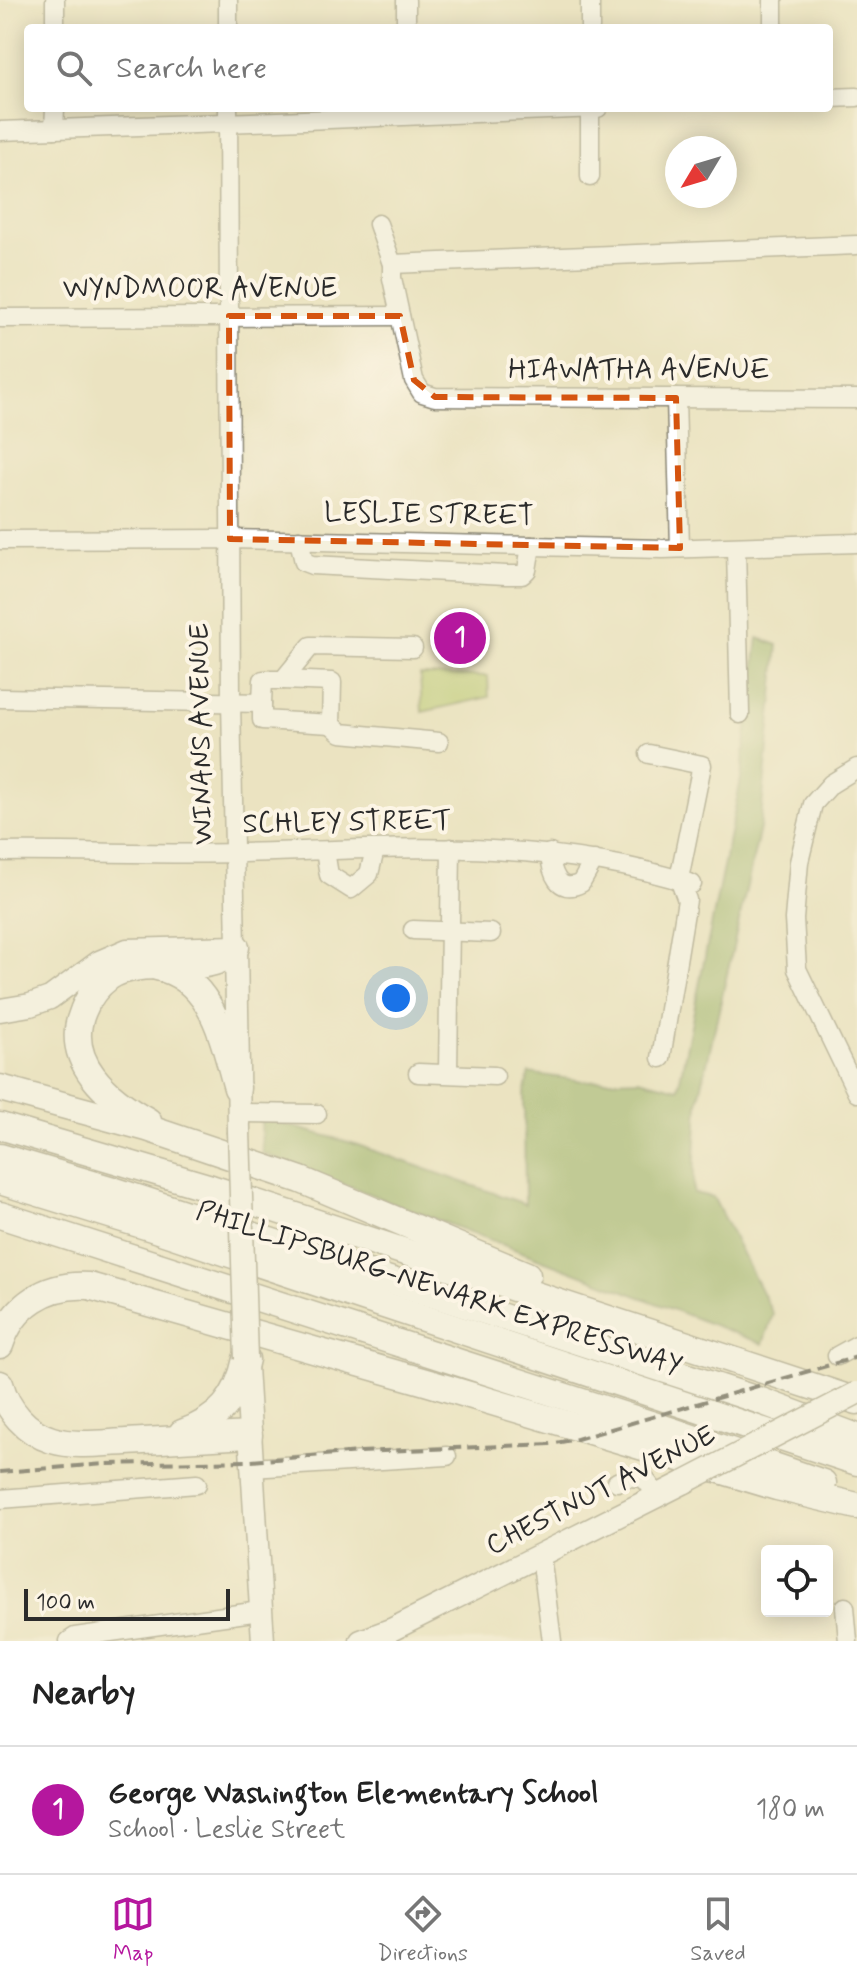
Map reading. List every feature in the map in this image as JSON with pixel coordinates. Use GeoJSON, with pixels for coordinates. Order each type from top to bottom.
{"type":"FeatureCollection","features":[{"type":"Feature","properties":{"kind":"highway"},"geometry":{"type":"LineString","coordinates":[[182,1140],[116,1100],[92,1077],[80,1054],[78,1026],[84,1007],[94,991],[117,973],[141,966],[215,963],[227,958],[236,947]]}},
{"type":"Feature","properties":{"kind":"highway"},"geometry":{"type":"LineString","coordinates":[[141,966],[178,974],[193,985],[207,1002],[217,1020],[238,1110]]}},
{"type":"Feature","properties":{"kind":"highway"},"geometry":{"type":"LineString","coordinates":[[0,1088],[182,1140],[301,1180],[519,1271],[616,1320]]}},
{"type":"Feature","properties":{"kind":"highway","name":"PHILLIPSBURG-NEWARK EXPRESSWAY"},"geometry":{"type":"LineString","coordinates":[[0,1126],[211,1188],[857,1401]]}},
{"type":"Feature","properties":{"kind":"highway","name":"PHILLIPSBURG-NEWARK EXPRESSWAY"},"geometry":{"type":"LineString","coordinates":[[0,1157],[701,1381],[857,1437]]}},
{"type":"Feature","properties":{"kind":"highway","name":"PHILLIPSBURG-NEWARK EXPRESSWAY"},"geometry":{"type":"LineString","coordinates":[[0,1181],[140,1224],[857,1462]]}},
{"type":"Feature","properties":{"kind":"highway"},"geometry":{"type":"LineString","coordinates":[[0,1215],[675,1432],[857,1495]]}},
{"type":"Feature","properties":{"kind":"highway"},"geometry":{"type":"LineString","coordinates":[[0,1345],[15,1316],[35,1298],[61,1287],[89,1286],[777,1487],[857,1506]]}},
{"type":"Feature","properties":{"kind":"highway"},"geometry":{"type":"LineString","coordinates":[[149,1441],[187,1431],[216,1417],[233,1396],[246,1359]]}},
{"type":"Feature","properties":{"kind":"highway"},"geometry":{"type":"LineString","coordinates":[[0,1384],[7,1403],[29,1429],[61,1442],[93,1444],[249,1435]]}},
{"type":"Feature","properties":{"kind":"main road"},"geometry":{"type":"LineString","coordinates":[[0,1010],[50,998],[99,962],[127,950],[236,947]]}},
{"type":"Feature","properties":{"kind":"main road","name":"WINANS AVENUE"},"geometry":{"type":"LineString","coordinates":[[236,947],[246,1359],[263,1641]]}},
{"type":"Feature","properties":{"kind":"main road","name":"CHESTNUT AVENUE"},"geometry":{"type":"LineString","coordinates":[[393,1629],[857,1393]]}},
{"type":"Feature","properties":{"kind":"main road"},"geometry":{"type":"LineString","coordinates":[[361,1641],[393,1629]]}},
{"type":"Feature","properties":{"kind":"street"},"geometry":{"type":"LineString","coordinates":[[55,0],[55,24]]}},
{"type":"Feature","properties":{"kind":"street"},"geometry":{"type":"LineString","coordinates":[[228,0],[228,24]]}},
{"type":"Feature","properties":{"kind":"street"},"geometry":{"type":"LineString","coordinates":[[406,0],[406,24]]}},
{"type":"Feature","properties":{"kind":"street"},"geometry":{"type":"LineString","coordinates":[[590,0],[590,24]]}},
{"type":"Feature","properties":{"kind":"street"},"geometry":{"type":"LineString","coordinates":[[773,0],[773,24]]}},
{"type":"Feature","properties":{"kind":"street"},"geometry":{"type":"LineString","coordinates":[[833,98],[857,97]]}},
{"type":"Feature","properties":{"kind":"street"},"geometry":{"type":"LineString","coordinates":[[54,129],[55,112]]}},
{"type":"Feature","properties":{"kind":"street"},"geometry":{"type":"LineString","coordinates":[[0,131],[228,116],[370,112]]}},
{"type":"Feature","properties":{"kind":"street"},"geometry":{"type":"LineString","coordinates":[[590,112],[590,177]]}},
{"type":"Feature","properties":{"kind":"street","name":"WINANS AVENUE"},"geometry":{"type":"LineString","coordinates":[[228,116],[231,701],[236,947]]}},
{"type":"Feature","properties":{"kind":"street"},"geometry":{"type":"LineString","coordinates":[[378,224],[392,264],[400,316]]}},
{"type":"Feature","properties":{"kind":"street"},"geometry":{"type":"LineString","coordinates":[[392,264],[857,245]]}},
{"type":"Feature","properties":{"kind":"street","name":"WYNDMOOR AVENUE"},"geometry":{"type":"LineString","coordinates":[[0,318],[400,316]]}},
{"type":"Feature","properties":{"kind":"street","name":"HIAWATHA AVENUE"},"geometry":{"type":"LineString","coordinates":[[400,316],[414,380],[422,393],[435,397],[857,399]]}},
{"type":"Feature","properties":{"kind":"street"},"geometry":{"type":"LineString","coordinates":[[676,398],[680,548]]}},
{"type":"Feature","properties":{"kind":"street","name":"LESLIE STREET"},"geometry":{"type":"LineString","coordinates":[[0,540],[230,539],[680,548],[857,543]]}},
{"type":"Feature","properties":{"kind":"street"},"geometry":{"type":"LineString","coordinates":[[299,540],[304,562],[312,565],[506,575],[522,575],[527,570],[531,546]]}},
{"type":"Feature","properties":{"kind":"street"},"geometry":{"type":"LineString","coordinates":[[736,548],[740,714]]}},
{"type":"Feature","properties":{"kind":"street"},"geometry":{"type":"LineString","coordinates":[[283,680],[311,646],[413,648]]}},
{"type":"Feature","properties":{"kind":"street"},"geometry":{"type":"LineString","coordinates":[[331,724],[332,682],[263,680],[262,720],[331,724],[346,734],[439,742]]}},
{"type":"Feature","properties":{"kind":"street"},"geometry":{"type":"LineString","coordinates":[[0,698],[262,703]]}},
{"type":"Feature","properties":{"kind":"street"},"geometry":{"type":"LineString","coordinates":[[649,754],[702,765],[686,881],[687,900],[661,1058]]}},
{"type":"Feature","properties":{"kind":"street"},"geometry":{"type":"LineString","coordinates":[[857,768],[831,784],[813,804],[799,862],[794,919],[797,969],[857,1093]]}},
{"type":"Feature","properties":{"kind":"street"},"geometry":{"type":"LineString","coordinates":[[448,1073],[451,848]]}},
{"type":"Feature","properties":{"kind":"street","name":"SCHLEY STREET"},"geometry":{"type":"LineString","coordinates":[[0,852],[234,853],[451,848],[550,853],[686,881]]}},
{"type":"Feature","properties":{"kind":"street"},"geometry":{"type":"LineString","coordinates":[[325,851],[329,875],[351,889],[369,874],[375,850]]}},
{"type":"Feature","properties":{"kind":"street"},"geometry":{"type":"LineString","coordinates":[[550,853],[553,876],[568,886],[581,883],[594,860]]}},
{"type":"Feature","properties":{"kind":"street"},"geometry":{"type":"LineString","coordinates":[[413,930],[491,933]]}},
{"type":"Feature","properties":{"kind":"street"},"geometry":{"type":"LineString","coordinates":[[418,1073],[495,1076]]}},
{"type":"Feature","properties":{"kind":"street"},"geometry":{"type":"LineString","coordinates":[[238,1110],[317,1114]]}},
{"type":"Feature","properties":{"kind":"street"},"geometry":{"type":"LineString","coordinates":[[837,1356],[857,1345]]}},
{"type":"Feature","properties":{"kind":"street"},"geometry":{"type":"LineString","coordinates":[[251,1468],[447,1456]]}},
{"type":"Feature","properties":{"kind":"street"},"geometry":{"type":"LineString","coordinates":[[617,1482],[629,1477],[644,1478],[658,1496]]}},
{"type":"Feature","properties":{"kind":"street"},"geometry":{"type":"LineString","coordinates":[[0,1499],[197,1484]]}},
{"type":"Feature","properties":{"kind":"street"},"geometry":{"type":"LineString","coordinates":[[541,1556],[552,1641]]}},
{"type":"Feature","properties":{"kind":"street"},"geometry":{"type":"LineString","coordinates":[[845,1607],[848,1641]]}},
{"type":"Feature","properties":{"kind":"street"},"geometry":{"type":"LineString","coordinates":[[69,1641],[75,1637],[260,1611]]}},
{"type":"Feature","properties":{"kind":"street","name":"CHESTNUT AVENUE"},"geometry":{"type":"LineString","coordinates":[[371,1641],[393,1629]]}},
{"type":"Feature","properties":{"kind":"highlighted area"},"geometry":{"type":"Polygon","coordinates":[[[229,316],[400,316],[414,380],[435,397],[676,398],[680,548],[230,539],[229,316]]]}},
{"type":"Feature","properties":{"kind":"green space"},"geometry":{"type":"Polygon","coordinates":[[[758,638],[778,645],[760,828],[698,1103],[693,1193],[713,1197],[773,1314],[763,1344],[262,1153],[261,1118],[352,1143],[525,1204],[524,1094],[529,1073],[584,1081],[639,1079],[678,1089],[741,779],[758,638]]]}},
{"type":"Feature","properties":{"kind":"green space"},"geometry":{"type":"Polygon","coordinates":[[[420,675],[488,676],[489,697],[422,712],[420,675]]]}},
{"type":"Feature","properties":{"kind":"railway"},"geometry":{"type":"LineString","coordinates":[[0,1472],[105,1464],[251,1461],[360,1452],[550,1444],[577,1439],[857,1357]]}},
{"type":"Feature","properties":{"kind":"place","name":"George Washington Elementary School"},"geometry":{"type":"Point","coordinates":[460,638]}}]}
